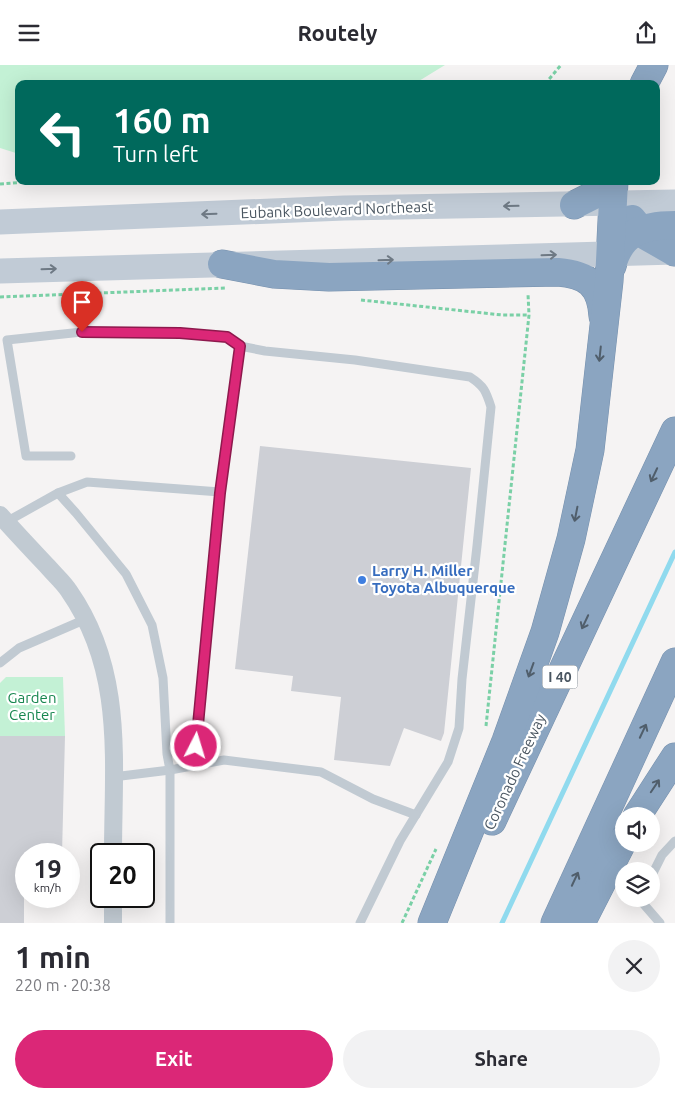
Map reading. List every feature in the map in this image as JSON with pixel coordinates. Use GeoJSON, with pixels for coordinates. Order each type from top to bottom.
{"type":"FeatureCollection","features":[{"type":"Feature","properties":{"kind":"highway"},"geometry":{"type":"LineString","coordinates":[[646,80],[654,65]]}},
{"type":"Feature","properties":{"kind":"highway"},"geometry":{"type":"LineString","coordinates":[[610,191],[629,213],[640,230],[654,242],[674,252]]}},
{"type":"Feature","properties":{"kind":"highway"},"geometry":{"type":"LineString","coordinates":[[432,923],[506,741],[545,632],[571,539],[590,450],[603,323],[613,253],[610,191]]}},
{"type":"Feature","properties":{"kind":"highway"},"geometry":{"type":"LineString","coordinates":[[613,253],[625,240],[640,230],[656,226],[675,225]]}},
{"type":"Feature","properties":{"kind":"highway"},"geometry":{"type":"LineString","coordinates":[[225,276],[274,274],[329,277],[558,272],[574,274],[589,280],[594,286],[601,302],[603,323]]}},
{"type":"Feature","properties":{"kind":"highway","name":"Coronado Freeway"},"geometry":{"type":"LineString","coordinates":[[444,923],[675,431]]}},
{"type":"Feature","properties":{"kind":"highway"},"geometry":{"type":"LineString","coordinates":[[555,923],[675,662]]}},
{"type":"Feature","properties":{"kind":"highway"},"geometry":{"type":"LineString","coordinates":[[642,807],[675,757]]}},
{"type":"Feature","properties":{"kind":"highway"},"geometry":{"type":"LineString","coordinates":[[581,923],[617,852]]}},
{"type":"Feature","properties":{"kind":"main road","name":"Eubank Boulevard Northeast"},"geometry":{"type":"LineString","coordinates":[[0,222],[344,208],[610,191],[675,203]]}},
{"type":"Feature","properties":{"kind":"main road"},"geometry":{"type":"LineString","coordinates":[[0,271],[225,276],[613,253],[674,252]]}},
{"type":"Feature","properties":{"kind":"street"},"geometry":{"type":"LineString","coordinates":[[3,519],[68,589],[86,619],[100,653],[107,676],[113,723],[113,843]]}},
{"type":"Feature","properties":{"kind":"street"},"geometry":{"type":"LineString","coordinates":[[113,908],[113,923]]}},
{"type":"Feature","properties":{"kind":"lane"},"geometry":{"type":"LineString","coordinates":[[71,456],[26,456],[7,340],[82,332],[180,333],[227,337],[240,346],[265,351],[470,377],[481,385],[486,393],[490,407],[462,679],[459,728],[448,762],[400,841],[360,923]]}},
{"type":"Feature","properties":{"kind":"lane"},"geometry":{"type":"LineString","coordinates":[[194,765],[220,493],[240,346]]}},
{"type":"Feature","properties":{"kind":"lane"},"geometry":{"type":"LineString","coordinates":[[3,519],[58,493],[87,482],[220,493]]}},
{"type":"Feature","properties":{"kind":"lane"},"geometry":{"type":"LineString","coordinates":[[58,493],[126,574],[152,625],[163,677],[167,754],[170,770],[170,923]]}},
{"type":"Feature","properties":{"kind":"lane"},"geometry":{"type":"LineString","coordinates":[[0,663],[19,648],[86,619]]}},
{"type":"Feature","properties":{"kind":"lane"},"geometry":{"type":"LineString","coordinates":[[113,777],[170,770],[224,760],[321,772],[373,799],[416,815]]}},
{"type":"Feature","properties":{"kind":"lane"},"geometry":{"type":"LineString","coordinates":[[658,862],[662,855],[675,841]]}},
{"type":"Feature","properties":{"kind":"lane"},"geometry":{"type":"LineString","coordinates":[[645,907],[660,923]]}},
{"type":"Feature","properties":{"kind":"path"},"geometry":{"type":"LineString","coordinates":[[548,80],[561,65]]}},
{"type":"Feature","properties":{"kind":"path"},"geometry":{"type":"LineString","coordinates":[[0,184],[15,183]]}},
{"type":"Feature","properties":{"kind":"path"},"geometry":{"type":"LineString","coordinates":[[0,297],[225,276]]}},
{"type":"Feature","properties":{"kind":"path"},"geometry":{"type":"LineString","coordinates":[[486,733],[529,315],[528,293]]}},
{"type":"Feature","properties":{"kind":"path"},"geometry":{"type":"LineString","coordinates":[[360,300],[502,315],[529,315]]}},
{"type":"Feature","properties":{"kind":"path"},"geometry":{"type":"LineString","coordinates":[[402,923],[438,846]]}},
{"type":"Feature","properties":{"kind":"green space"},"geometry":{"type":"Polygon","coordinates":[[[0,65],[445,65],[421,80],[15,80],[15,153],[0,148],[0,65]]]}},
{"type":"Feature","properties":{"kind":"green space","name":"Garden Center"},"geometry":{"type":"Polygon","coordinates":[[[6,677],[63,677],[65,736],[0,736],[0,683],[6,677]]]}},
{"type":"Feature","properties":{"kind":"building"},"geometry":{"type":"Polygon","coordinates":[[[260,446],[471,468],[444,733],[441,741],[404,728],[390,766],[334,760],[341,697],[291,691],[293,676],[235,669],[260,446]]]}},
{"type":"Feature","properties":{"kind":"building"},"geometry":{"type":"Polygon","coordinates":[[[0,736],[65,736],[62,843],[15,843],[15,908],[24,908],[24,923],[0,923],[0,736]]]}},
{"type":"Feature","properties":{"kind":"waterway"},"geometry":{"type":"LineString","coordinates":[[502,923],[675,552]]}},
{"type":"Feature","properties":{"kind":"place","name":"Larry H. Miller Toyota Albuquerque"},"geometry":{"type":"Point","coordinates":[362,580]}},
{"type":"Feature","properties":{"kind":"route"},"geometry":{"type":"LineString","coordinates":[[82,332],[180,333],[227,337],[240,346],[220,493],[196,746]]}}]}
